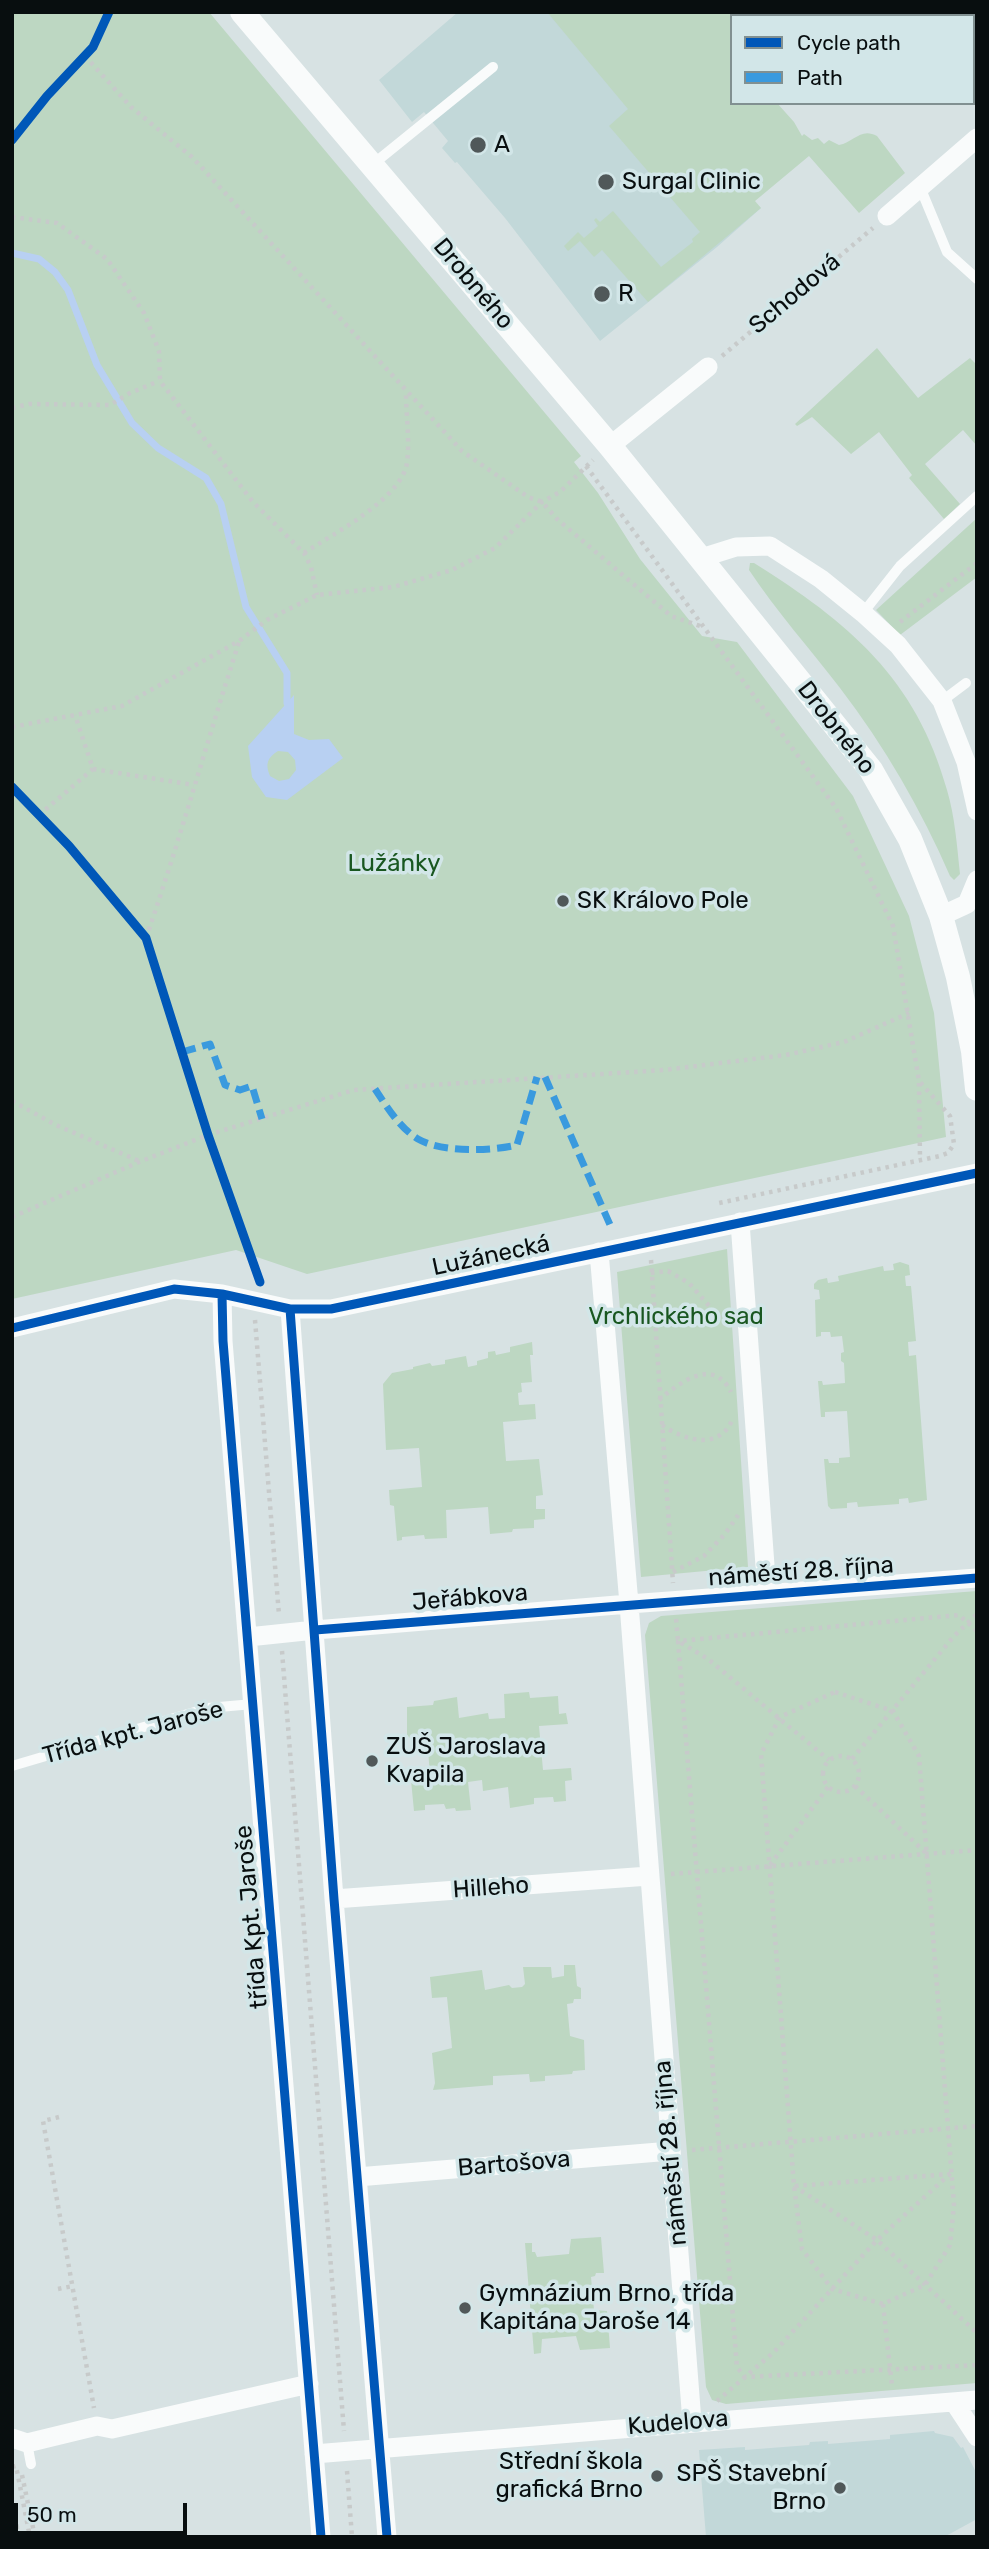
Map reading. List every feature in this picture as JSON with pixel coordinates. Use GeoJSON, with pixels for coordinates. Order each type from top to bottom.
{"type":"FeatureCollection","features":[{"type":"Feature","properties":{"kind":"street","name":"Drobného"},"geometry":{"type":"LineString","coordinates":[[242,12],[610,446],[871,770],[910,839],[941,916],[958,977],[973,1051],[977,1089]]}},
{"type":"Feature","properties":{"kind":"street"},"geometry":{"type":"LineString","coordinates":[[887,216],[977,138]]}},
{"type":"Feature","properties":{"kind":"street"},"geometry":{"type":"LineString","coordinates":[[610,446],[708,367]]}},
{"type":"Feature","properties":{"kind":"street"},"geometry":{"type":"LineString","coordinates":[[701,558],[736,547],[770,546],[821,579],[863,613],[898,646],[942,701],[965,762],[977,811]]}},
{"type":"Feature","properties":{"kind":"street"},"geometry":{"type":"LineString","coordinates":[[941,916],[967,904],[977,880]]}},
{"type":"Feature","properties":{"kind":"street","name":"Lužánecká"},"geometry":{"type":"LineString","coordinates":[[12,1328],[174,1289],[222,1294],[290,1309],[331,1309],[977,1173]]}},
{"type":"Feature","properties":{"kind":"street"},"geometry":{"type":"LineString","coordinates":[[740,1222],[767,1593]]}},
{"type":"Feature","properties":{"kind":"street"},"geometry":{"type":"LineString","coordinates":[[599,1252],[629,1604]]}},
{"type":"Feature","properties":{"kind":"street","name":"třída Kpt. Jaroše"},"geometry":{"type":"LineString","coordinates":[[222,1294],[223,1341],[321,2537]]}},
{"type":"Feature","properties":{"kind":"street"},"geometry":{"type":"LineString","coordinates":[[290,1309],[334,1899],[387,2537]]}},
{"type":"Feature","properties":{"kind":"street","name":"náměstí 28. října"},"geometry":{"type":"LineString","coordinates":[[692,2422],[629,1604],[977,1578]]}},
{"type":"Feature","properties":{"kind":"street","name":"Jeřábkova"},"geometry":{"type":"LineString","coordinates":[[315,1630],[629,1604]]}},
{"type":"Feature","properties":{"kind":"street"},"geometry":{"type":"LineString","coordinates":[[248,1637],[315,1630]]}},
{"type":"Feature","properties":{"kind":"street","name":"Hilleho"},"geometry":{"type":"LineString","coordinates":[[334,1899],[649,1876]]}},
{"type":"Feature","properties":{"kind":"street","name":"Bartošova"},"geometry":{"type":"LineString","coordinates":[[358,2177],[671,2151]]}},
{"type":"Feature","properties":{"kind":"street"},"geometry":{"type":"LineString","coordinates":[[20,2441],[97,2426],[112,2429],[309,2384]]}},
{"type":"Feature","properties":{"kind":"street","name":"Kudelova"},"geometry":{"type":"LineString","coordinates":[[380,2448],[977,2400]]}},
{"type":"Feature","properties":{"kind":"street"},"geometry":{"type":"LineString","coordinates":[[954,2402],[977,2437]]}},
{"type":"Feature","properties":{"kind":"street"},"geometry":{"type":"LineString","coordinates":[[314,2454],[380,2448]]}},
{"type":"Feature","properties":{"kind":"lane"},"geometry":{"type":"LineString","coordinates":[[371,165],[493,67]]}},
{"type":"Feature","properties":{"kind":"lane"},"geometry":{"type":"LineString","coordinates":[[920,187],[947,252],[977,279]]}},
{"type":"Feature","properties":{"kind":"lane"},"geometry":{"type":"LineString","coordinates":[[863,613],[900,566],[977,496]]}},
{"type":"Feature","properties":{"kind":"lane"},"geometry":{"type":"LineString","coordinates":[[942,701],[966,683]]}},
{"type":"Feature","properties":{"kind":"lane","name":"Třída kpt. Jaroše"},"geometry":{"type":"LineString","coordinates":[[12,1766],[208,1708],[254,1704]]}},
{"type":"Feature","properties":{"kind":"lane"},"geometry":{"type":"LineString","coordinates":[[20,2441],[30,2464]]}},
{"type":"Feature","properties":{"kind":"path"},"geometry":{"type":"LineString","coordinates":[[12,140],[47,96],[93,47],[108,12]]}},
{"type":"Feature","properties":{"kind":"path"},"geometry":{"type":"LineString","coordinates":[[85,56],[131,107],[192,157],[462,451],[528,497],[542,502],[557,519],[671,616],[704,627]]}},
{"type":"Feature","properties":{"kind":"path"},"geometry":{"type":"LineString","coordinates":[[12,217],[57,223],[107,259],[144,313],[159,351],[160,381],[253,502],[304,553],[311,567],[317,595]]}},
{"type":"Feature","properties":{"kind":"path"},"geometry":{"type":"LineString","coordinates":[[12,408],[29,404],[110,405],[160,381]]}},
{"type":"Feature","properties":{"kind":"path"},"geometry":{"type":"LineString","coordinates":[[304,553],[370,510],[393,491],[407,465],[406,392]]}},
{"type":"Feature","properties":{"kind":"path"},"geometry":{"type":"LineString","coordinates":[[12,727],[122,706],[239,641],[267,620],[317,595],[393,587],[452,570],[495,548],[542,502],[560,492],[610,446]]}},
{"type":"Feature","properties":{"kind":"path"},"geometry":{"type":"LineString","coordinates":[[586,466],[836,808],[893,926],[919,1082],[920,1159]]}},
{"type":"Feature","properties":{"kind":"path"},"geometry":{"type":"LineString","coordinates":[[891,628],[977,563]]}},
{"type":"Feature","properties":{"kind":"path"},"geometry":{"type":"LineString","coordinates":[[146,938],[177,849],[239,641]]}},
{"type":"Feature","properties":{"kind":"path"},"geometry":{"type":"LineString","coordinates":[[75,715],[93,769]]}},
{"type":"Feature","properties":{"kind":"path"},"geometry":{"type":"LineString","coordinates":[[39,815],[93,769],[194,785]]}},
{"type":"Feature","properties":{"kind":"path"},"geometry":{"type":"LineString","coordinates":[[12,787],[69,846],[146,938],[208,1135],[260,1282],[248,1281]]}},
{"type":"Feature","properties":{"kind":"path"},"geometry":{"type":"LineString","coordinates":[[12,1217],[139,1161],[208,1135],[354,1090],[664,1070],[786,1055],[844,1042],[909,1013]]}},
{"type":"Feature","properties":{"kind":"path"},"geometry":{"type":"LineString","coordinates":[[719,1203],[920,1159],[940,1157],[948,1153],[954,1144],[950,1116],[919,1082]]}},
{"type":"Feature","properties":{"kind":"path"},"geometry":{"type":"LineString","coordinates":[[12,1101],[56,1125],[139,1161]]}},
{"type":"Feature","properties":{"kind":"path"},"geometry":{"type":"LineString","coordinates":[[649,1242],[674,1601],[737,2367],[745,2376]]}},
{"type":"Feature","properties":{"kind":"path"},"geometry":{"type":"LineString","coordinates":[[652,1273],[668,1271],[689,1283],[710,1304],[749,1353]]}},
{"type":"Feature","properties":{"kind":"path"},"geometry":{"type":"LineString","coordinates":[[255,1316],[352,2537]]}},
{"type":"Feature","properties":{"kind":"path"},"geometry":{"type":"LineString","coordinates":[[659,1400],[696,1374],[713,1377],[727,1384],[733,1396]]}},
{"type":"Feature","properties":{"kind":"path"},"geometry":{"type":"LineString","coordinates":[[661,1424],[678,1436],[694,1441],[714,1438],[729,1428],[734,1415]]}},
{"type":"Feature","properties":{"kind":"path"},"geometry":{"type":"LineString","coordinates":[[673,1572],[704,1556],[725,1534],[759,1483]]}},
{"type":"Feature","properties":{"kind":"path"},"geometry":{"type":"LineString","coordinates":[[852,1759],[954,1636],[977,1614]]}},
{"type":"Feature","properties":{"kind":"path"},"geometry":{"type":"LineString","coordinates":[[678,1641],[959,1615],[977,1631]]}},
{"type":"Feature","properties":{"kind":"path"},"geometry":{"type":"LineString","coordinates":[[678,1641],[708,1659],[830,1760]]}},
{"type":"Feature","properties":{"kind":"path"},"geometry":{"type":"LineString","coordinates":[[835,1692],[893,1711],[919,1756],[954,2205],[950,2245],[926,2285],[883,2304],[832,2289],[802,2249],[790,2140],[761,1754],[780,1717],[835,1692]]}},
{"type":"Feature","properties":{"kind":"path"},"geometry":{"type":"LineString","coordinates":[[841,1755],[852,1759],[859,1769],[855,1786],[844,1792],[828,1787],[822,1776],[830,1760],[841,1755]]}},
{"type":"Feature","properties":{"kind":"path"},"geometry":{"type":"LineString","coordinates":[[855,1786],[927,1854]]}},
{"type":"Feature","properties":{"kind":"path"},"geometry":{"type":"LineString","coordinates":[[769,1867],[828,1787]]}},
{"type":"Feature","properties":{"kind":"path"},"geometry":{"type":"LineString","coordinates":[[649,1876],[977,1850]]}},
{"type":"Feature","properties":{"kind":"path"},"geometry":{"type":"LineString","coordinates":[[59,2117],[43,2121],[97,2426]]}},
{"type":"Feature","properties":{"kind":"path"},"geometry":{"type":"LineString","coordinates":[[671,2151],[977,2126]]}},
{"type":"Feature","properties":{"kind":"path"},"geometry":{"type":"LineString","coordinates":[[794,2186],[951,2174]]}},
{"type":"Feature","properties":{"kind":"path"},"geometry":{"type":"LineString","coordinates":[[692,2422],[774,2352],[877,2240],[951,2174]]}},
{"type":"Feature","properties":{"kind":"path"},"geometry":{"type":"LineString","coordinates":[[794,2186],[877,2240],[977,2333]]}},
{"type":"Feature","properties":{"kind":"path"},"geometry":{"type":"LineString","coordinates":[[58,2289],[73,2286]]}},
{"type":"Feature","properties":{"kind":"path"},"geometry":{"type":"LineString","coordinates":[[883,2304],[894,2406]]}},
{"type":"Feature","properties":{"kind":"path"},"geometry":{"type":"LineString","coordinates":[[745,2376],[977,2365]]}},
{"type":"Feature","properties":{"kind":"path"},"geometry":{"type":"LineString","coordinates":[[20,2441],[20,2466],[32,2537]]}},
{"type":"Feature","properties":{"kind":"path"},"geometry":{"type":"LineString","coordinates":[[12,2467],[16,2466],[32,2537]]}},
{"type":"Feature","properties":{"kind":"path"},"geometry":{"type":"LineString","coordinates":[[12,2508],[18,2531],[12,2516]]}},
{"type":"Feature","properties":{"kind":"shaded area","name":"Surgal Clinic"},"geometry":{"type":"Polygon","coordinates":[[[458,12],[547,12],[761,208],[600,341],[505,218],[442,148],[448,141],[424,112],[412,122],[379,80],[458,12]]]}},
{"type":"Feature","properties":{"kind":"shaded area","name":"SPŠ Stavební Brno"},"geometry":{"type":"Polygon","coordinates":[[[934,2431],[953,2437],[961,2448],[963,2447],[977,2474],[977,2519],[944,2537],[706,2537],[699,2450],[745,2447],[745,2450],[809,2445],[810,2442],[828,2441],[828,2444],[890,2439],[890,2435],[934,2431]]]}},
{"type":"Feature","properties":{"kind":"green space","name":"Lužánky"},"geometry":{"type":"Polygon","coordinates":[[[12,12],[209,12],[581,456],[574,462],[598,493],[640,559],[702,636],[737,642],[853,796],[909,916],[934,1013],[946,1137],[307,1274],[236,1250],[12,1299],[12,12]]]}},
{"type":"Feature","properties":{"kind":"green space"},"geometry":{"type":"Polygon","coordinates":[[[547,12],[791,12],[792,14],[730,14],[730,105],[779,105],[802,136],[804,134],[812,140],[818,138],[824,144],[829,140],[839,145],[866,133],[877,136],[905,173],[859,213],[809,156],[755,201],[761,208],[648,302],[602,250],[594,257],[580,241],[568,251],[564,246],[578,232],[584,238],[598,226],[594,220],[596,218],[600,222],[613,211],[661,267],[693,242],[692,239],[700,232],[609,126],[628,109],[547,12]]]}},
{"type":"Feature","properties":{"kind":"green space"},"geometry":{"type":"Polygon","coordinates":[[[877,348],[918,398],[970,358],[977,365],[977,446],[963,430],[925,464],[960,504],[944,519],[909,478],[912,475],[879,432],[851,454],[812,417],[797,426],[795,424],[877,348]]]}},
{"type":"Feature","properties":{"kind":"green space"},"geometry":{"type":"Polygon","coordinates":[[[977,518],[977,577],[900,635],[876,610],[977,518]]]}},
{"type":"Feature","properties":{"kind":"green space"},"geometry":{"type":"Polygon","coordinates":[[[750,563],[788,585],[848,631],[897,685],[917,716],[934,751],[954,821],[960,874],[954,880],[887,756],[840,688],[760,586],[749,570],[750,563]]]}},
{"type":"Feature","properties":{"kind":"green space","name":"Vrchlického sad"},"geometry":{"type":"Polygon","coordinates":[[[727,1249],[748,1567],[641,1577],[617,1272],[727,1249]]]}},
{"type":"Feature","properties":{"kind":"green space"},"geometry":{"type":"Polygon","coordinates":[[[900,1262],[909,1265],[910,1275],[905,1276],[906,1286],[911,1286],[916,1341],[908,1342],[909,1356],[916,1355],[927,1500],[909,1503],[908,1498],[899,1499],[899,1504],[858,1507],[857,1502],[847,1503],[847,1508],[831,1509],[828,1506],[824,1459],[828,1459],[829,1463],[839,1463],[839,1458],[850,1457],[847,1411],[825,1412],[825,1417],[821,1417],[818,1381],[822,1381],[823,1385],[845,1383],[844,1363],[841,1361],[841,1353],[844,1352],[842,1336],[831,1337],[830,1332],[821,1332],[821,1336],[816,1337],[815,1300],[820,1299],[819,1290],[814,1289],[814,1284],[827,1278],[828,1283],[839,1281],[838,1276],[883,1266],[884,1271],[894,1270],[893,1264],[900,1262]]]}},
{"type":"Feature","properties":{"kind":"green space"},"geometry":{"type":"Polygon","coordinates":[[[532,1342],[532,1382],[521,1383],[522,1392],[518,1393],[519,1405],[535,1404],[536,1419],[503,1422],[506,1461],[539,1459],[543,1495],[536,1496],[536,1509],[545,1509],[545,1519],[534,1520],[534,1528],[490,1534],[488,1507],[446,1510],[447,1538],[425,1539],[424,1535],[402,1537],[402,1540],[397,1541],[394,1506],[390,1505],[389,1490],[422,1487],[419,1448],[386,1450],[383,1384],[392,1373],[413,1367],[430,1363],[432,1366],[445,1364],[445,1360],[466,1356],[468,1367],[488,1358],[488,1352],[495,1351],[496,1355],[510,1352],[510,1347],[532,1342]]]}},
{"type":"Feature","properties":{"kind":"green space"},"geometry":{"type":"Polygon","coordinates":[[[977,1591],[977,2383],[726,2404],[712,2400],[706,2387],[645,1635],[649,1623],[661,1616],[977,1591]]]}},
{"type":"Feature","properties":{"kind":"green space"},"geometry":{"type":"Polygon","coordinates":[[[529,1692],[530,1698],[558,1696],[559,1714],[566,1713],[568,1724],[539,1726],[543,1770],[571,1768],[572,1780],[565,1781],[566,1801],[554,1802],[553,1797],[534,1798],[534,1804],[510,1808],[508,1787],[483,1791],[482,1780],[468,1782],[471,1810],[446,1809],[444,1804],[425,1805],[425,1810],[414,1811],[411,1780],[414,1777],[430,1775],[427,1737],[410,1738],[407,1735],[407,1707],[433,1705],[434,1701],[457,1697],[459,1718],[488,1713],[489,1719],[505,1718],[504,1694],[529,1692]]]}},
{"type":"Feature","properties":{"kind":"green space"},"geometry":{"type":"Polygon","coordinates":[[[564,1965],[575,1965],[577,1986],[581,1988],[581,1999],[574,1999],[573,2003],[567,2004],[570,2036],[584,2040],[585,2070],[545,2076],[545,2081],[530,2082],[529,2074],[493,2076],[493,2085],[433,2090],[435,2083],[432,2053],[452,2048],[447,1997],[432,1998],[430,1977],[482,1970],[485,1990],[509,1985],[512,1988],[525,1984],[523,1967],[551,1967],[552,1978],[564,1976],[564,1965]]]}},
{"type":"Feature","properties":{"kind":"green space"},"geometry":{"type":"Polygon","coordinates":[[[601,2237],[604,2273],[596,2273],[591,2277],[594,2310],[607,2311],[610,2348],[580,2350],[576,2336],[542,2339],[541,2353],[534,2354],[525,2243],[532,2243],[532,2252],[535,2252],[537,2257],[569,2254],[571,2239],[601,2237]]]}},
{"type":"Feature","properties":{"kind":"water"},"geometry":{"type":"Polygon","coordinates":[[[294,695],[294,734],[309,740],[329,739],[343,758],[287,800],[266,797],[252,777],[248,746],[294,695]],[[278,751],[268,762],[270,776],[279,781],[289,779],[296,770],[295,760],[288,752],[278,751]]]}},
{"type":"Feature","properties":{"kind":"waterway"},"geometry":{"type":"LineString","coordinates":[[12,253],[39,259],[55,272],[68,290],[97,365],[132,423],[158,448],[206,478],[221,504],[246,607],[287,673],[287,703]]}},
{"type":"Feature","properties":{"kind":"marked path"},"geometry":{"type":"LineString","coordinates":[[182,1052],[210,1044],[225,1085],[240,1090],[252,1086],[262,1119]]}},
{"type":"Feature","properties":{"kind":"marked path"},"geometry":{"type":"LineString","coordinates":[[375,1089],[399,1123],[418,1139],[453,1149],[494,1149],[517,1145],[537,1077]]}},
{"type":"Feature","properties":{"kind":"marked path"},"geometry":{"type":"LineString","coordinates":[[545,1077],[611,1227]]}},
{"type":"Feature","properties":{"kind":"cycle path"},"geometry":{"type":"LineString","coordinates":[[12,140],[47,96],[93,47],[109,12]]}},
{"type":"Feature","properties":{"kind":"cycle path"},"geometry":{"type":"LineString","coordinates":[[12,787],[69,846],[146,938],[208,1135],[260,1282]]}},
{"type":"Feature","properties":{"kind":"cycle path"},"geometry":{"type":"LineString","coordinates":[[12,1328],[174,1289],[222,1294],[290,1309],[331,1309],[977,1173]]}},
{"type":"Feature","properties":{"kind":"cycle path"},"geometry":{"type":"LineString","coordinates":[[222,1294],[223,1341],[321,2537]]}},
{"type":"Feature","properties":{"kind":"cycle path"},"geometry":{"type":"LineString","coordinates":[[290,1309],[334,1899],[387,2537]]}},
{"type":"Feature","properties":{"kind":"cycle path"},"geometry":{"type":"LineString","coordinates":[[315,1630],[977,1578]]}},
{"type":"Feature","properties":{"kind":"place","name":"A"},"geometry":{"type":"Point","coordinates":[478,145]}},
{"type":"Feature","properties":{"kind":"place","name":"Surgal Clinic"},"geometry":{"type":"Point","coordinates":[606,182]}},
{"type":"Feature","properties":{"kind":"place","name":"R"},"geometry":{"type":"Point","coordinates":[602,294]}},
{"type":"Feature","properties":{"kind":"place","name":"SK Královo Pole"},"geometry":{"type":"Point","coordinates":[563,901]}},
{"type":"Feature","properties":{"kind":"place","name":"ZUŠ Jaroslava Kvapila"},"geometry":{"type":"Point","coordinates":[372,1761]}},
{"type":"Feature","properties":{"kind":"place","name":"Gymnázium Brno, třída Kapitána Jaroše 14"},"geometry":{"type":"Point","coordinates":[465,2308]}},
{"type":"Feature","properties":{"kind":"place","name":"Střední škola grafická Brno"},"geometry":{"type":"Point","coordinates":[657,2476]}},
{"type":"Feature","properties":{"kind":"place","name":"SPŠ Stavební Brno"},"geometry":{"type":"Point","coordinates":[840,2488]}}]}
